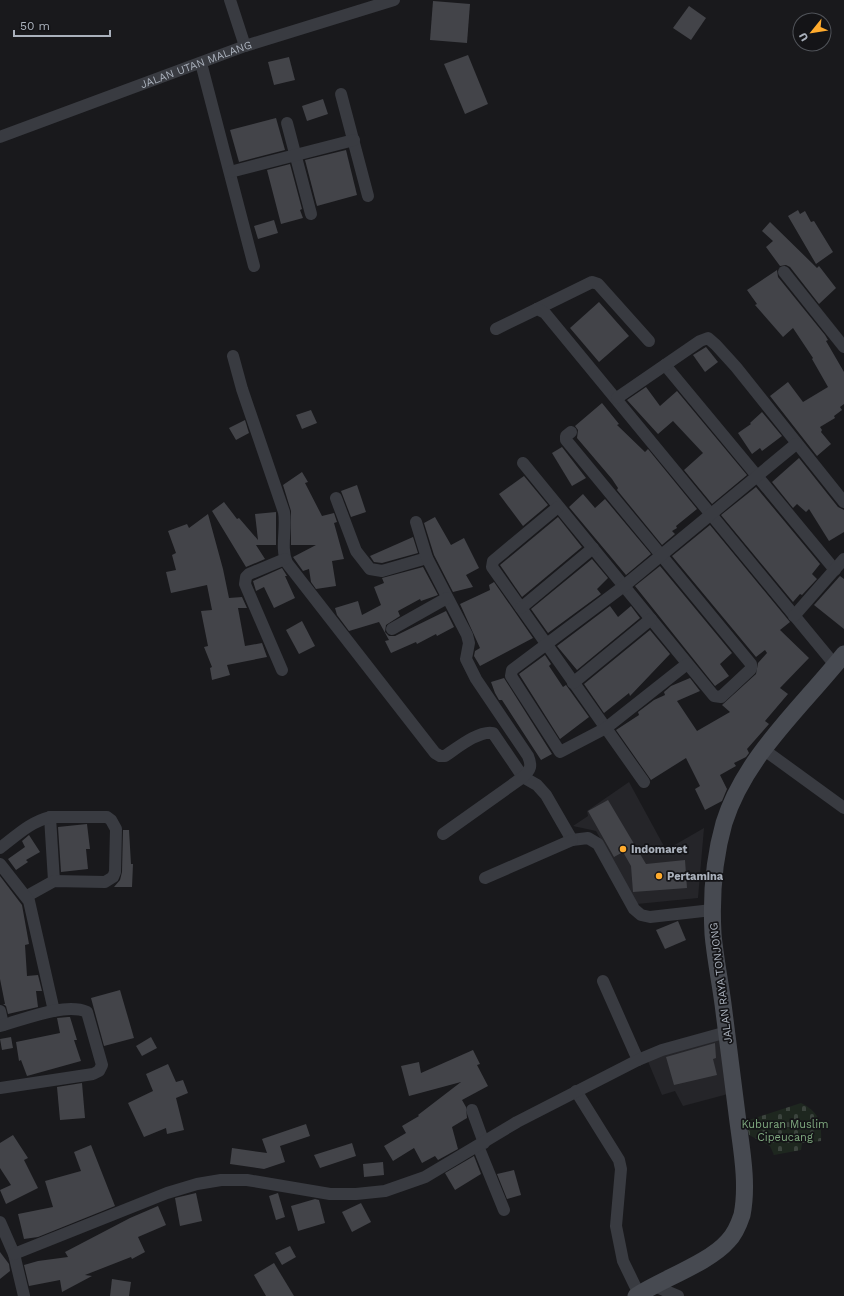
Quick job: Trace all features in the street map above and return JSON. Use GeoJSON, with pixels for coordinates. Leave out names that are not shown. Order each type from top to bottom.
{"type":"FeatureCollection","features":[{"type":"Feature","properties":{"kind":"main road","name":"JALAN RAYA TONJONG"},"geometry":{"type":"LineString","coordinates":[[642,1292],[720,1249],[729,1241],[737,1228],[742,1214],[744,1172],[727,1032],[713,936],[712,910],[717,856],[724,823],[742,783],[764,749],[839,660]]}},
{"type":"Feature","properties":{"kind":"street"},"geometry":{"type":"LineString","coordinates":[[230,0],[245,46]]}},
{"type":"Feature","properties":{"kind":"street","name":"JALAN UTAN MALANG"},"geometry":{"type":"LineString","coordinates":[[0,136],[245,46],[390,0]]}},
{"type":"Feature","properties":{"kind":"street"},"geometry":{"type":"LineString","coordinates":[[200,63],[254,266]]}},
{"type":"Feature","properties":{"kind":"street"},"geometry":{"type":"LineString","coordinates":[[341,94],[368,196]]}},
{"type":"Feature","properties":{"kind":"street"},"geometry":{"type":"LineString","coordinates":[[287,123],[297,155],[311,214]]}},
{"type":"Feature","properties":{"kind":"street"},"geometry":{"type":"LineString","coordinates":[[230,172],[354,140]]}},
{"type":"Feature","properties":{"kind":"street"},"geometry":{"type":"LineString","coordinates":[[784,272],[844,347]]}},
{"type":"Feature","properties":{"kind":"street"},"geometry":{"type":"LineString","coordinates":[[496,329],[592,282],[598,284],[649,341]]}},
{"type":"Feature","properties":{"kind":"street"},"geometry":{"type":"LineString","coordinates":[[537,309],[545,313],[617,398],[794,616],[839,660]]}},
{"type":"Feature","properties":{"kind":"street"},"geometry":{"type":"LineString","coordinates":[[617,398],[700,341],[708,338],[736,367],[796,444],[844,502]]}},
{"type":"Feature","properties":{"kind":"street"},"geometry":{"type":"LineString","coordinates":[[233,356],[242,389],[284,512],[285,559],[295,574],[436,753],[440,756],[445,756],[486,732],[492,733],[524,777],[537,785],[546,795],[572,840]]}},
{"type":"Feature","properties":{"kind":"street"},"geometry":{"type":"LineString","coordinates":[[666,365],[835,570]]}},
{"type":"Feature","properties":{"kind":"street"},"geometry":{"type":"LineString","coordinates":[[523,463],[714,696],[718,698],[721,697],[752,667],[566,440],[566,436],[571,432]]}},
{"type":"Feature","properties":{"kind":"street"},"geometry":{"type":"LineString","coordinates":[[687,664],[606,728],[564,751],[558,750],[510,673],[545,644],[624,586],[796,444]]}},
{"type":"Feature","properties":{"kind":"street"},"geometry":{"type":"LineString","coordinates":[[336,498],[356,550],[370,569],[382,571],[427,558]]}},
{"type":"Feature","properties":{"kind":"street"},"geometry":{"type":"LineString","coordinates":[[558,506],[491,564],[545,644],[644,782]]}},
{"type":"Feature","properties":{"kind":"street"},"geometry":{"type":"LineString","coordinates":[[416,522],[427,558],[467,635],[469,643],[466,659],[476,679],[528,756],[530,770],[524,777],[444,834]]}},
{"type":"Feature","properties":{"kind":"street"},"geometry":{"type":"LineString","coordinates":[[521,608],[593,548]]}},
{"type":"Feature","properties":{"kind":"street"},"geometry":{"type":"LineString","coordinates":[[282,670],[245,584],[246,577],[249,574],[285,559]]}},
{"type":"Feature","properties":{"kind":"street"},"geometry":{"type":"LineString","coordinates":[[794,616],[844,559]]}},
{"type":"Feature","properties":{"kind":"street"},"geometry":{"type":"LineString","coordinates":[[392,629],[447,598]]}},
{"type":"Feature","properties":{"kind":"street"},"geometry":{"type":"LineString","coordinates":[[573,683],[651,619]]}},
{"type":"Feature","properties":{"kind":"street"},"geometry":{"type":"LineString","coordinates":[[764,749],[844,808]]}},
{"type":"Feature","properties":{"kind":"street"},"geometry":{"type":"LineString","coordinates":[[0,848],[28,826],[41,819],[50,817],[107,817],[111,820],[116,829],[115,872],[110,880],[105,882],[54,882],[27,896]]}},
{"type":"Feature","properties":{"kind":"street"},"geometry":{"type":"LineString","coordinates":[[50,817],[54,882]]}},
{"type":"Feature","properties":{"kind":"street"},"geometry":{"type":"LineString","coordinates":[[485,878],[572,840],[588,838],[598,844],[634,909],[641,915],[650,917],[712,910]]}},
{"type":"Feature","properties":{"kind":"street"},"geometry":{"type":"LineString","coordinates":[[0,864],[27,896],[31,907],[54,1011]]}},
{"type":"Feature","properties":{"kind":"street"},"geometry":{"type":"LineString","coordinates":[[603,981],[638,1060]]}},
{"type":"Feature","properties":{"kind":"street"},"geometry":{"type":"LineString","coordinates":[[0,1011],[2,1025],[54,1011],[80,1009],[87,1012],[102,1065],[99,1071],[93,1074],[0,1088]]}},
{"type":"Feature","properties":{"kind":"street"},"geometry":{"type":"LineString","coordinates":[[14,1254],[167,1193],[197,1184],[221,1180],[247,1180],[330,1194],[356,1194],[384,1191],[425,1177],[518,1122],[638,1060],[662,1050],[727,1032]]}},
{"type":"Feature","properties":{"kind":"street"},"geometry":{"type":"LineString","coordinates":[[576,1091],[619,1160],[620,1169],[616,1226],[623,1261],[642,1292],[678,1296]]}},
{"type":"Feature","properties":{"kind":"street"},"geometry":{"type":"LineString","coordinates":[[472,1110],[481,1145],[504,1210]]}},
{"type":"Feature","properties":{"kind":"street"},"geometry":{"type":"LineString","coordinates":[[0,1224],[14,1254],[24,1296]]}},
{"type":"Feature","properties":{"kind":"shaded area"},"geometry":{"type":"Polygon","coordinates":[[[629,782],[666,850],[704,828],[698,898],[637,904],[596,831],[573,826],[588,816],[587,811],[629,782]]]}},
{"type":"Feature","properties":{"kind":"shaded area"},"geometry":{"type":"Polygon","coordinates":[[[721,1037],[728,1094],[683,1106],[675,1091],[662,1095],[647,1059],[721,1037]]]}},
{"type":"Feature","properties":{"kind":"green space","name":"Kuburan Muslim Cipeucang"},"geometry":{"type":"Polygon","coordinates":[[[801,1103],[816,1114],[821,1128],[821,1141],[802,1143],[801,1150],[774,1155],[770,1146],[749,1135],[746,1121],[801,1103]]]}},
{"type":"Feature","properties":{"kind":"building"},"geometry":{"type":"Polygon","coordinates":[[[433,1],[470,4],[467,43],[430,40],[433,1]]]}},
{"type":"Feature","properties":{"kind":"building"},"geometry":{"type":"Polygon","coordinates":[[[689,6],[706,18],[691,40],[673,28],[689,6]]]}},
{"type":"Feature","properties":{"kind":"building"},"geometry":{"type":"Polygon","coordinates":[[[468,55],[488,104],[465,114],[444,64],[468,55]]]}},
{"type":"Feature","properties":{"kind":"building"},"geometry":{"type":"Polygon","coordinates":[[[289,57],[295,80],[274,85],[268,62],[289,57]]]}},
{"type":"Feature","properties":{"kind":"building"},"geometry":{"type":"Polygon","coordinates":[[[323,99],[328,114],[307,121],[302,106],[323,99]]]}},
{"type":"Feature","properties":{"kind":"building"},"geometry":{"type":"Polygon","coordinates":[[[276,118],[285,150],[239,162],[230,130],[276,118]]]}},
{"type":"Feature","properties":{"kind":"building"},"geometry":{"type":"Polygon","coordinates":[[[346,150],[357,195],[317,206],[305,160],[346,150]]]}},
{"type":"Feature","properties":{"kind":"building"},"geometry":{"type":"Polygon","coordinates":[[[290,164],[303,218],[281,224],[267,170],[290,164]]]}},
{"type":"Feature","properties":{"kind":"building"},"geometry":{"type":"Polygon","coordinates":[[[798,210],[800,214],[805,211],[811,222],[814,221],[833,252],[816,264],[788,216],[798,210]]]}},
{"type":"Feature","properties":{"kind":"building"},"geometry":{"type":"Polygon","coordinates":[[[274,220],[278,233],[258,239],[254,226],[274,220]]]}},
{"type":"Feature","properties":{"kind":"building"},"geometry":{"type":"Polygon","coordinates":[[[770,222],[817,268],[819,266],[836,288],[819,304],[790,267],[786,265],[780,266],[766,247],[773,241],[762,231],[770,222]]]}},
{"type":"Feature","properties":{"kind":"building"},"geometry":{"type":"Polygon","coordinates":[[[777,270],[778,277],[825,335],[828,340],[826,341],[844,372],[844,404],[840,407],[842,410],[834,416],[835,418],[820,427],[822,430],[821,432],[831,444],[817,456],[770,396],[788,382],[803,402],[828,387],[812,359],[813,358],[793,328],[783,337],[755,305],[757,304],[747,290],[777,270]]]}},
{"type":"Feature","properties":{"kind":"building"},"geometry":{"type":"Polygon","coordinates":[[[599,302],[629,336],[599,362],[570,328],[599,302]]]}},
{"type":"Feature","properties":{"kind":"building"},"geometry":{"type":"Polygon","coordinates":[[[706,347],[718,362],[705,372],[693,355],[706,347]]]}},
{"type":"Feature","properties":{"kind":"building"},"geometry":{"type":"Polygon","coordinates":[[[646,387],[660,406],[677,391],[747,475],[712,504],[684,470],[703,453],[673,421],[658,434],[627,400],[646,387]]]}},
{"type":"Feature","properties":{"kind":"building"},"geometry":{"type":"Polygon","coordinates":[[[602,403],[619,424],[617,425],[645,452],[648,449],[697,509],[676,526],[677,528],[672,531],[675,534],[662,545],[617,490],[618,488],[612,479],[577,438],[578,430],[575,426],[602,403]]]}},
{"type":"Feature","properties":{"kind":"building"},"geometry":{"type":"Polygon","coordinates":[[[311,410],[317,423],[302,429],[296,415],[311,410]]]}},
{"type":"Feature","properties":{"kind":"building"},"geometry":{"type":"Polygon","coordinates":[[[762,412],[782,436],[762,451],[760,448],[752,454],[738,433],[751,424],[750,423],[762,412]]]}},
{"type":"Feature","properties":{"kind":"building"},"geometry":{"type":"Polygon","coordinates":[[[245,420],[249,433],[236,440],[229,428],[245,420]]]}},
{"type":"Feature","properties":{"kind":"building"},"geometry":{"type":"Polygon","coordinates":[[[562,447],[586,478],[572,486],[552,453],[562,447]]]}},
{"type":"Feature","properties":{"kind":"building"},"geometry":{"type":"Polygon","coordinates":[[[799,458],[838,507],[844,510],[844,532],[829,541],[809,509],[806,512],[797,504],[793,508],[772,482],[799,458]]]}},
{"type":"Feature","properties":{"kind":"building"},"geometry":{"type":"Polygon","coordinates":[[[302,472],[308,482],[305,483],[322,516],[334,513],[337,522],[334,523],[344,559],[332,561],[336,586],[316,589],[311,582],[309,569],[303,571],[293,557],[316,545],[291,545],[291,511],[283,485],[302,472]]]}},
{"type":"Feature","properties":{"kind":"building"},"geometry":{"type":"Polygon","coordinates":[[[524,476],[548,505],[523,526],[499,494],[524,476]]]}},
{"type":"Feature","properties":{"kind":"building"},"geometry":{"type":"Polygon","coordinates":[[[357,485],[366,512],[351,517],[341,491],[357,485]]]}},
{"type":"Feature","properties":{"kind":"building"},"geometry":{"type":"Polygon","coordinates":[[[756,487],[820,564],[812,574],[817,579],[793,602],[721,515],[756,487]]]}},
{"type":"Feature","properties":{"kind":"building"},"geometry":{"type":"Polygon","coordinates":[[[583,494],[595,508],[605,499],[651,554],[626,575],[569,507],[583,494]]]}},
{"type":"Feature","properties":{"kind":"building"},"geometry":{"type":"Polygon","coordinates":[[[224,502],[237,519],[239,518],[258,540],[255,514],[276,512],[276,545],[256,545],[265,559],[246,567],[212,511],[224,502]]]}},
{"type":"Feature","properties":{"kind":"building"},"geometry":{"type":"Polygon","coordinates":[[[208,514],[223,569],[229,598],[242,597],[247,608],[238,608],[245,646],[262,643],[267,657],[227,665],[230,675],[212,680],[210,668],[212,667],[204,647],[208,646],[201,611],[212,610],[207,585],[171,593],[166,572],[176,570],[172,555],[176,553],[168,531],[187,524],[189,528],[208,514]]]}},
{"type":"Feature","properties":{"kind":"building"},"geometry":{"type":"Polygon","coordinates":[[[435,517],[451,545],[464,538],[479,568],[466,575],[473,587],[453,592],[434,555],[424,523],[435,517]]]}},
{"type":"Feature","properties":{"kind":"building"},"geometry":{"type":"Polygon","coordinates":[[[558,517],[582,547],[522,597],[500,565],[558,517]]]}},
{"type":"Feature","properties":{"kind":"building"},"geometry":{"type":"Polygon","coordinates":[[[710,525],[790,622],[780,630],[809,658],[780,688],[788,694],[765,721],[769,724],[747,749],[749,753],[746,757],[734,763],[736,766],[720,775],[727,789],[722,801],[705,810],[695,789],[700,786],[686,758],[651,780],[616,730],[639,715],[638,712],[654,700],[665,695],[664,692],[671,686],[690,678],[700,691],[677,701],[697,731],[730,712],[722,705],[756,674],[758,663],[767,653],[765,650],[756,657],[672,556],[710,525]]]}},
{"type":"Feature","properties":{"kind":"building"},"geometry":{"type":"Polygon","coordinates":[[[413,537],[418,553],[382,563],[374,562],[370,556],[413,537]]]}},
{"type":"Feature","properties":{"kind":"building"},"geometry":{"type":"Polygon","coordinates":[[[592,559],[608,578],[597,589],[601,594],[548,633],[531,609],[592,559]]]}},
{"type":"Feature","properties":{"kind":"building"},"geometry":{"type":"Polygon","coordinates":[[[660,566],[732,653],[720,664],[729,676],[715,686],[635,586],[660,566]]]}},
{"type":"Feature","properties":{"kind":"building"},"geometry":{"type":"Polygon","coordinates":[[[423,567],[438,595],[421,601],[420,599],[398,611],[400,616],[386,625],[385,632],[389,636],[395,636],[446,611],[454,627],[437,636],[436,634],[417,644],[416,642],[391,653],[385,641],[389,640],[379,622],[349,631],[337,615],[335,608],[358,601],[362,615],[381,605],[374,587],[384,583],[382,578],[423,567]]]}},
{"type":"Feature","properties":{"kind":"building"},"geometry":{"type":"Polygon","coordinates":[[[282,568],[287,576],[285,576],[295,598],[274,608],[264,587],[256,591],[253,581],[282,568]]]}},
{"type":"Feature","properties":{"kind":"building"},"geometry":{"type":"Polygon","coordinates":[[[840,576],[844,579],[844,629],[814,605],[840,576]]]}},
{"type":"Feature","properties":{"kind":"building"},"geometry":{"type":"Polygon","coordinates":[[[494,582],[533,638],[480,666],[474,656],[475,651],[480,648],[460,604],[490,590],[489,585],[494,582]]]}},
{"type":"Feature","properties":{"kind":"building"},"geometry":{"type":"Polygon","coordinates":[[[610,606],[618,617],[631,606],[640,618],[577,670],[557,646],[610,606]]]}},
{"type":"Feature","properties":{"kind":"building"},"geometry":{"type":"Polygon","coordinates":[[[302,621],[315,646],[299,654],[286,630],[302,621]]]}},
{"type":"Feature","properties":{"kind":"building"},"geometry":{"type":"Polygon","coordinates":[[[650,630],[670,654],[630,696],[629,693],[604,713],[584,684],[650,630]]]}},
{"type":"Feature","properties":{"kind":"building"},"geometry":{"type":"Polygon","coordinates":[[[545,655],[551,664],[549,666],[563,687],[566,685],[589,717],[560,739],[519,674],[545,655]]]}},
{"type":"Feature","properties":{"kind":"building"},"geometry":{"type":"Polygon","coordinates":[[[504,678],[552,754],[541,760],[502,700],[499,700],[495,693],[491,682],[504,678]]]}},
{"type":"Feature","properties":{"kind":"building"},"geometry":{"type":"Polygon","coordinates":[[[608,800],[646,864],[685,860],[687,888],[633,892],[631,866],[623,852],[614,857],[588,811],[608,800]]]}},
{"type":"Feature","properties":{"kind":"building"},"geometry":{"type":"Polygon","coordinates":[[[87,824],[90,849],[86,849],[88,869],[61,872],[58,827],[87,824]]]}},
{"type":"Feature","properties":{"kind":"building"},"geometry":{"type":"Polygon","coordinates":[[[123,830],[129,830],[131,864],[133,864],[132,887],[114,887],[120,880],[122,872],[123,830]]]}},
{"type":"Feature","properties":{"kind":"building"},"geometry":{"type":"Polygon","coordinates":[[[29,835],[40,852],[26,860],[28,862],[16,870],[8,859],[25,847],[22,841],[29,835]]]}},
{"type":"Feature","properties":{"kind":"building"},"geometry":{"type":"Polygon","coordinates":[[[0,876],[22,905],[29,944],[25,945],[27,976],[38,975],[42,991],[36,991],[38,1007],[8,1014],[6,1006],[3,1004],[5,1004],[0,979],[0,876]]]}},
{"type":"Feature","properties":{"kind":"building"},"geometry":{"type":"Polygon","coordinates":[[[678,921],[686,940],[665,949],[656,930],[678,921]]]}},
{"type":"Feature","properties":{"kind":"building"},"geometry":{"type":"Polygon","coordinates":[[[120,990],[134,1038],[104,1046],[91,998],[120,990]]]}},
{"type":"Feature","properties":{"kind":"building"},"geometry":{"type":"Polygon","coordinates":[[[70,1017],[77,1040],[74,1040],[81,1061],[27,1076],[21,1060],[19,1061],[16,1042],[60,1033],[57,1018],[70,1017]]]}},
{"type":"Feature","properties":{"kind":"building"},"geometry":{"type":"Polygon","coordinates":[[[11,1037],[13,1048],[2,1050],[0,1039],[11,1037]]]}},
{"type":"Feature","properties":{"kind":"building"},"geometry":{"type":"Polygon","coordinates":[[[151,1037],[157,1048],[142,1056],[136,1046],[151,1037]]]}},
{"type":"Feature","properties":{"kind":"building"},"geometry":{"type":"Polygon","coordinates":[[[715,1043],[716,1058],[713,1059],[717,1075],[674,1085],[666,1057],[715,1043]]]}},
{"type":"Feature","properties":{"kind":"building"},"geometry":{"type":"Polygon","coordinates":[[[473,1050],[480,1064],[477,1065],[488,1086],[462,1100],[466,1107],[467,1118],[452,1127],[458,1149],[438,1160],[435,1156],[422,1163],[414,1148],[393,1161],[384,1146],[406,1133],[402,1126],[419,1116],[418,1115],[461,1082],[409,1096],[401,1066],[419,1062],[421,1073],[473,1050]]]}},
{"type":"Feature","properties":{"kind":"building"},"geometry":{"type":"Polygon","coordinates":[[[168,1064],[176,1082],[183,1080],[188,1093],[176,1098],[184,1130],[167,1134],[166,1128],[144,1137],[128,1103],[153,1091],[146,1074],[168,1064]]]}},
{"type":"Feature","properties":{"kind":"building"},"geometry":{"type":"Polygon","coordinates":[[[82,1083],[85,1118],[60,1120],[57,1087],[82,1083]]]}},
{"type":"Feature","properties":{"kind":"building"},"geometry":{"type":"Polygon","coordinates":[[[306,1124],[310,1136],[280,1146],[285,1162],[264,1169],[230,1164],[232,1148],[267,1153],[262,1139],[306,1124]]]}},
{"type":"Feature","properties":{"kind":"building"},"geometry":{"type":"Polygon","coordinates":[[[13,1135],[28,1158],[24,1160],[38,1188],[6,1204],[0,1190],[11,1185],[0,1168],[0,1143],[13,1135]]]}},
{"type":"Feature","properties":{"kind":"building"},"geometry":{"type":"Polygon","coordinates":[[[352,1143],[356,1156],[320,1168],[314,1155],[352,1143]]]}},
{"type":"Feature","properties":{"kind":"building"},"geometry":{"type":"Polygon","coordinates":[[[91,1145],[115,1206],[38,1237],[24,1239],[18,1214],[53,1207],[45,1181],[81,1171],[74,1152],[91,1145]]]}},
{"type":"Feature","properties":{"kind":"building"},"geometry":{"type":"Polygon","coordinates":[[[474,1156],[481,1174],[455,1190],[445,1173],[474,1156]]]}},
{"type":"Feature","properties":{"kind":"building"},"geometry":{"type":"Polygon","coordinates":[[[383,1162],[384,1175],[364,1177],[363,1164],[383,1162]]]}},
{"type":"Feature","properties":{"kind":"building"},"geometry":{"type":"Polygon","coordinates":[[[514,1170],[521,1195],[507,1199],[497,1174],[514,1170]]]}},
{"type":"Feature","properties":{"kind":"building"},"geometry":{"type":"Polygon","coordinates":[[[196,1193],[202,1221],[180,1226],[175,1198],[196,1193]]]}},
{"type":"Feature","properties":{"kind":"building"},"geometry":{"type":"Polygon","coordinates":[[[278,1193],[285,1217],[276,1220],[269,1196],[278,1193]]]}},
{"type":"Feature","properties":{"kind":"building"},"geometry":{"type":"Polygon","coordinates":[[[315,1199],[319,1200],[325,1223],[298,1231],[291,1206],[315,1199]]]}},
{"type":"Feature","properties":{"kind":"building"},"geometry":{"type":"Polygon","coordinates":[[[361,1203],[371,1222],[352,1232],[342,1212],[361,1203]]]}},
{"type":"Feature","properties":{"kind":"building"},"geometry":{"type":"Polygon","coordinates":[[[158,1206],[166,1225],[138,1237],[145,1252],[132,1259],[131,1257],[85,1275],[92,1276],[62,1292],[60,1280],[29,1286],[24,1265],[38,1261],[68,1257],[65,1252],[130,1218],[158,1206]]]}},
{"type":"Feature","properties":{"kind":"building"},"geometry":{"type":"Polygon","coordinates":[[[290,1246],[296,1257],[282,1265],[275,1253],[290,1246]]]}},
{"type":"Feature","properties":{"kind":"building"},"geometry":{"type":"Polygon","coordinates":[[[0,1252],[9,1264],[10,1271],[0,1279],[0,1252]]]}},
{"type":"Feature","properties":{"kind":"building"},"geometry":{"type":"Polygon","coordinates":[[[274,1263],[294,1296],[266,1296],[254,1275],[274,1263]]]}},
{"type":"Feature","properties":{"kind":"building"},"geometry":{"type":"Polygon","coordinates":[[[112,1279],[131,1282],[129,1296],[110,1296],[112,1279]]]}},
{"type":"Feature","properties":{"kind":"place","name":"Indomaret"},"geometry":{"type":"Point","coordinates":[623,849]}},
{"type":"Feature","properties":{"kind":"place","name":"Pertamina"},"geometry":{"type":"Point","coordinates":[659,876]}}]}
